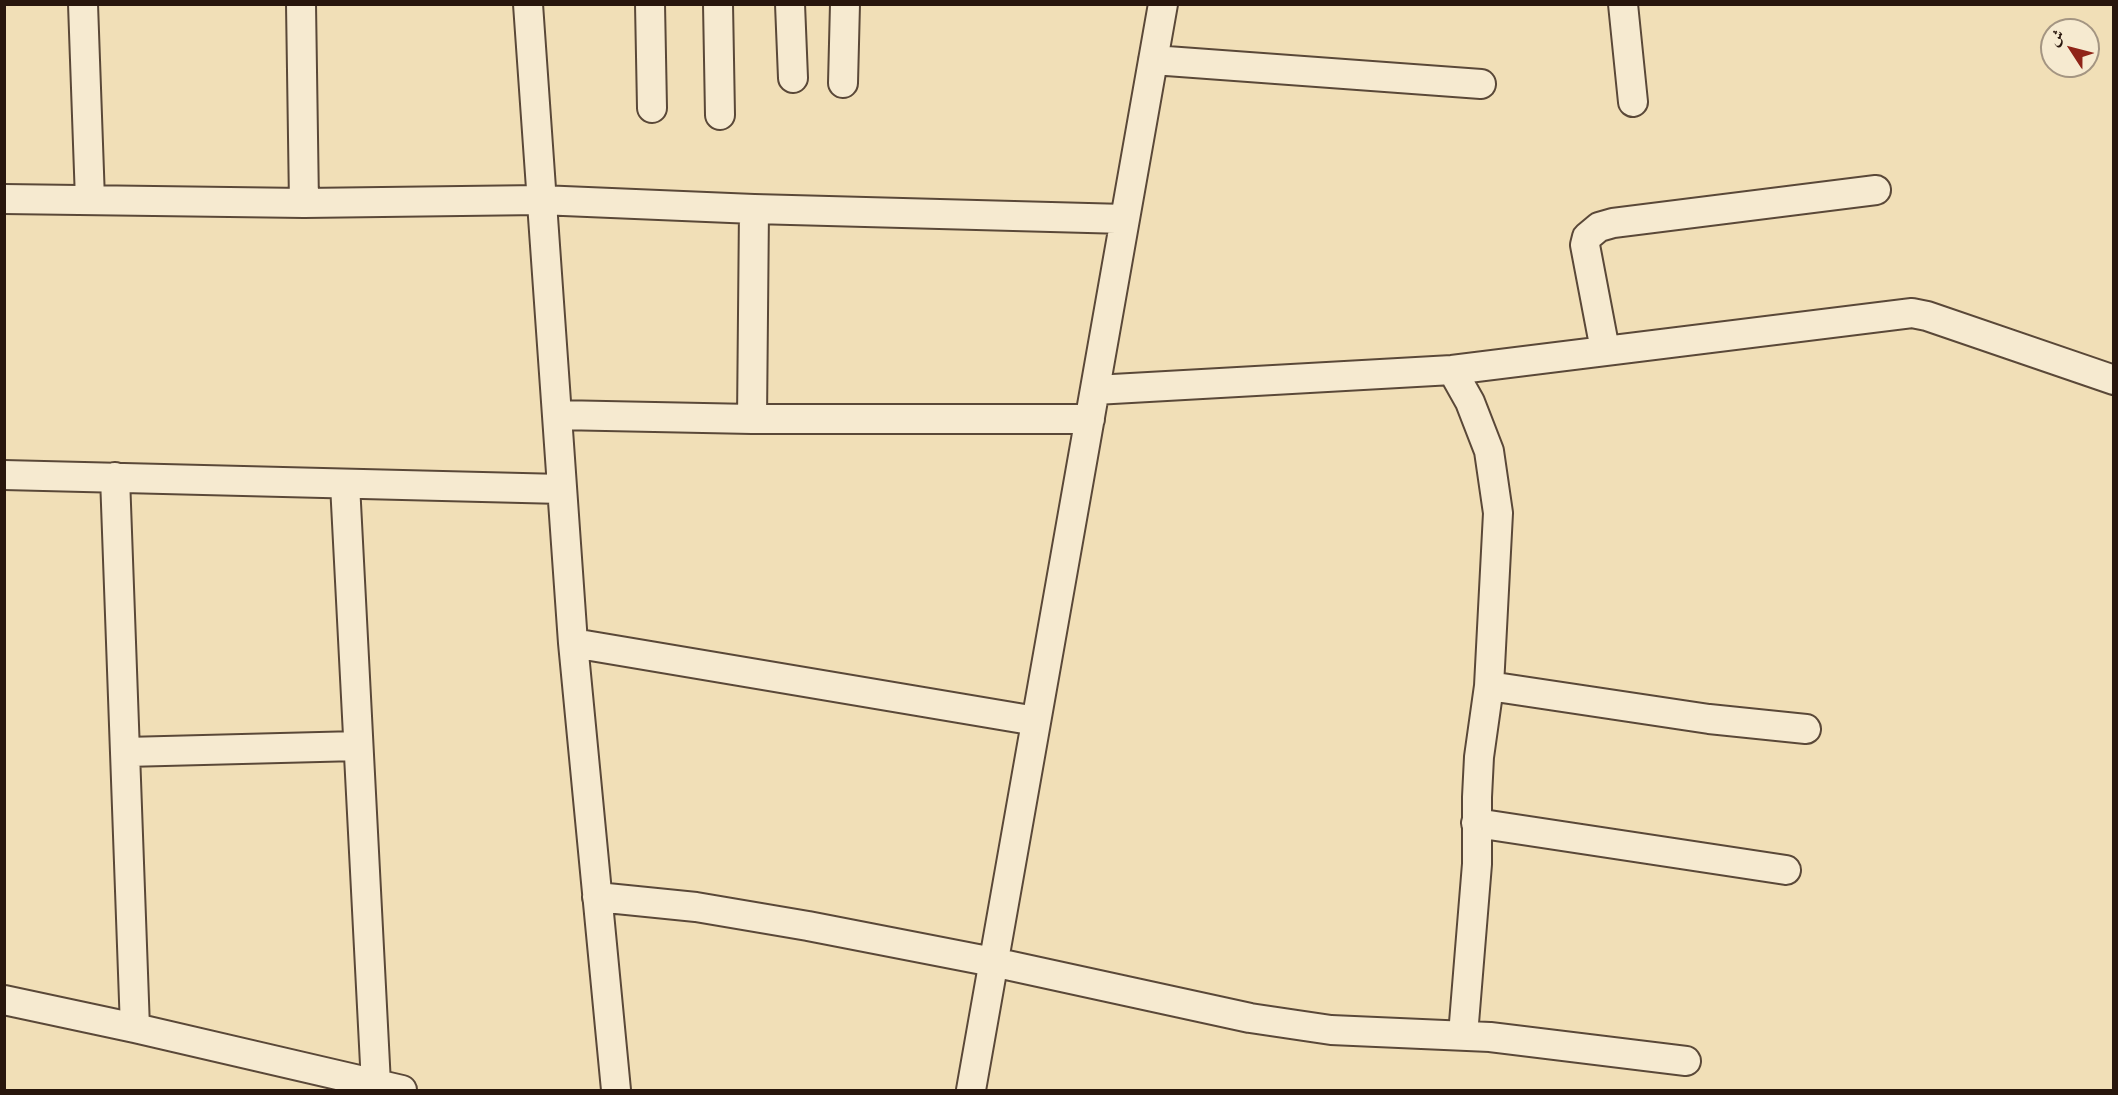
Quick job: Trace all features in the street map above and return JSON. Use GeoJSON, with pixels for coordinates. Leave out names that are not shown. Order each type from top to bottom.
{"type":"FeatureCollection","features":[{"type":"Feature","properties":{"kind":"street"},"geometry":{"type":"LineString","coordinates":[[83,4],[90,200]]}},
{"type":"Feature","properties":{"kind":"street"},"geometry":{"type":"LineString","coordinates":[[301,4],[304,203]]}},
{"type":"Feature","properties":{"kind":"street"},"geometry":{"type":"LineString","coordinates":[[528,4],[573,643],[616,1090]]}},
{"type":"Feature","properties":{"kind":"street"},"geometry":{"type":"LineString","coordinates":[[650,4],[652,108]]}},
{"type":"Feature","properties":{"kind":"street"},"geometry":{"type":"LineString","coordinates":[[718,4],[720,115]]}},
{"type":"Feature","properties":{"kind":"street"},"geometry":{"type":"LineString","coordinates":[[790,4],[793,78]]}},
{"type":"Feature","properties":{"kind":"street"},"geometry":{"type":"LineString","coordinates":[[843,83],[845,4]]}},
{"type":"Feature","properties":{"kind":"street"},"geometry":{"type":"LineString","coordinates":[[971,1090],[1163,4]]}},
{"type":"Feature","properties":{"kind":"street"},"geometry":{"type":"LineString","coordinates":[[1623,4],[1633,102]]}},
{"type":"Feature","properties":{"kind":"street"},"geometry":{"type":"LineString","coordinates":[[1153,60],[1481,84]]}},
{"type":"Feature","properties":{"kind":"street"},"geometry":{"type":"LineString","coordinates":[[1605,350],[1586,245],[1587,237],[1599,226],[1875,190]]}},
{"type":"Feature","properties":{"kind":"street"},"geometry":{"type":"LineString","coordinates":[[4,199],[304,203],[540,200],[754,209],[1125,219]]}},
{"type":"Feature","properties":{"kind":"street"},"geometry":{"type":"LineString","coordinates":[[752,419],[754,209]]}},
{"type":"Feature","properties":{"kind":"street"},"geometry":{"type":"LineString","coordinates":[[1095,390],[1452,370],[1912,313],[1927,316],[2114,380]]}},
{"type":"Feature","properties":{"kind":"street"},"geometry":{"type":"LineString","coordinates":[[1452,370],[1490,451],[1498,513],[1489,686],[1479,757],[1477,864],[1463,1035]]}},
{"type":"Feature","properties":{"kind":"street"},"geometry":{"type":"LineString","coordinates":[[556,415],[752,419],[1090,419]]}},
{"type":"Feature","properties":{"kind":"street"},"geometry":{"type":"LineString","coordinates":[[4,475],[562,489]]}},
{"type":"Feature","properties":{"kind":"street"},"geometry":{"type":"LineString","coordinates":[[115,477],[135,1028]]}},
{"type":"Feature","properties":{"kind":"street"},"geometry":{"type":"LineString","coordinates":[[4,1000],[389,1087],[358,746],[345,484]]}},
{"type":"Feature","properties":{"kind":"street"},"geometry":{"type":"LineString","coordinates":[[573,643],[1036,722]]}},
{"type":"Feature","properties":{"kind":"street"},"geometry":{"type":"LineString","coordinates":[[1489,686],[1709,719],[1806,729]]}},
{"type":"Feature","properties":{"kind":"street"},"geometry":{"type":"LineString","coordinates":[[126,752],[358,746]]}},
{"type":"Feature","properties":{"kind":"street"},"geometry":{"type":"LineString","coordinates":[[1476,823],[1786,870]]}},
{"type":"Feature","properties":{"kind":"street"},"geometry":{"type":"LineString","coordinates":[[597,897],[696,907],[775,920],[993,962],[1250,1018],[1331,1030],[1463,1035],[1686,1061]]}}]}
